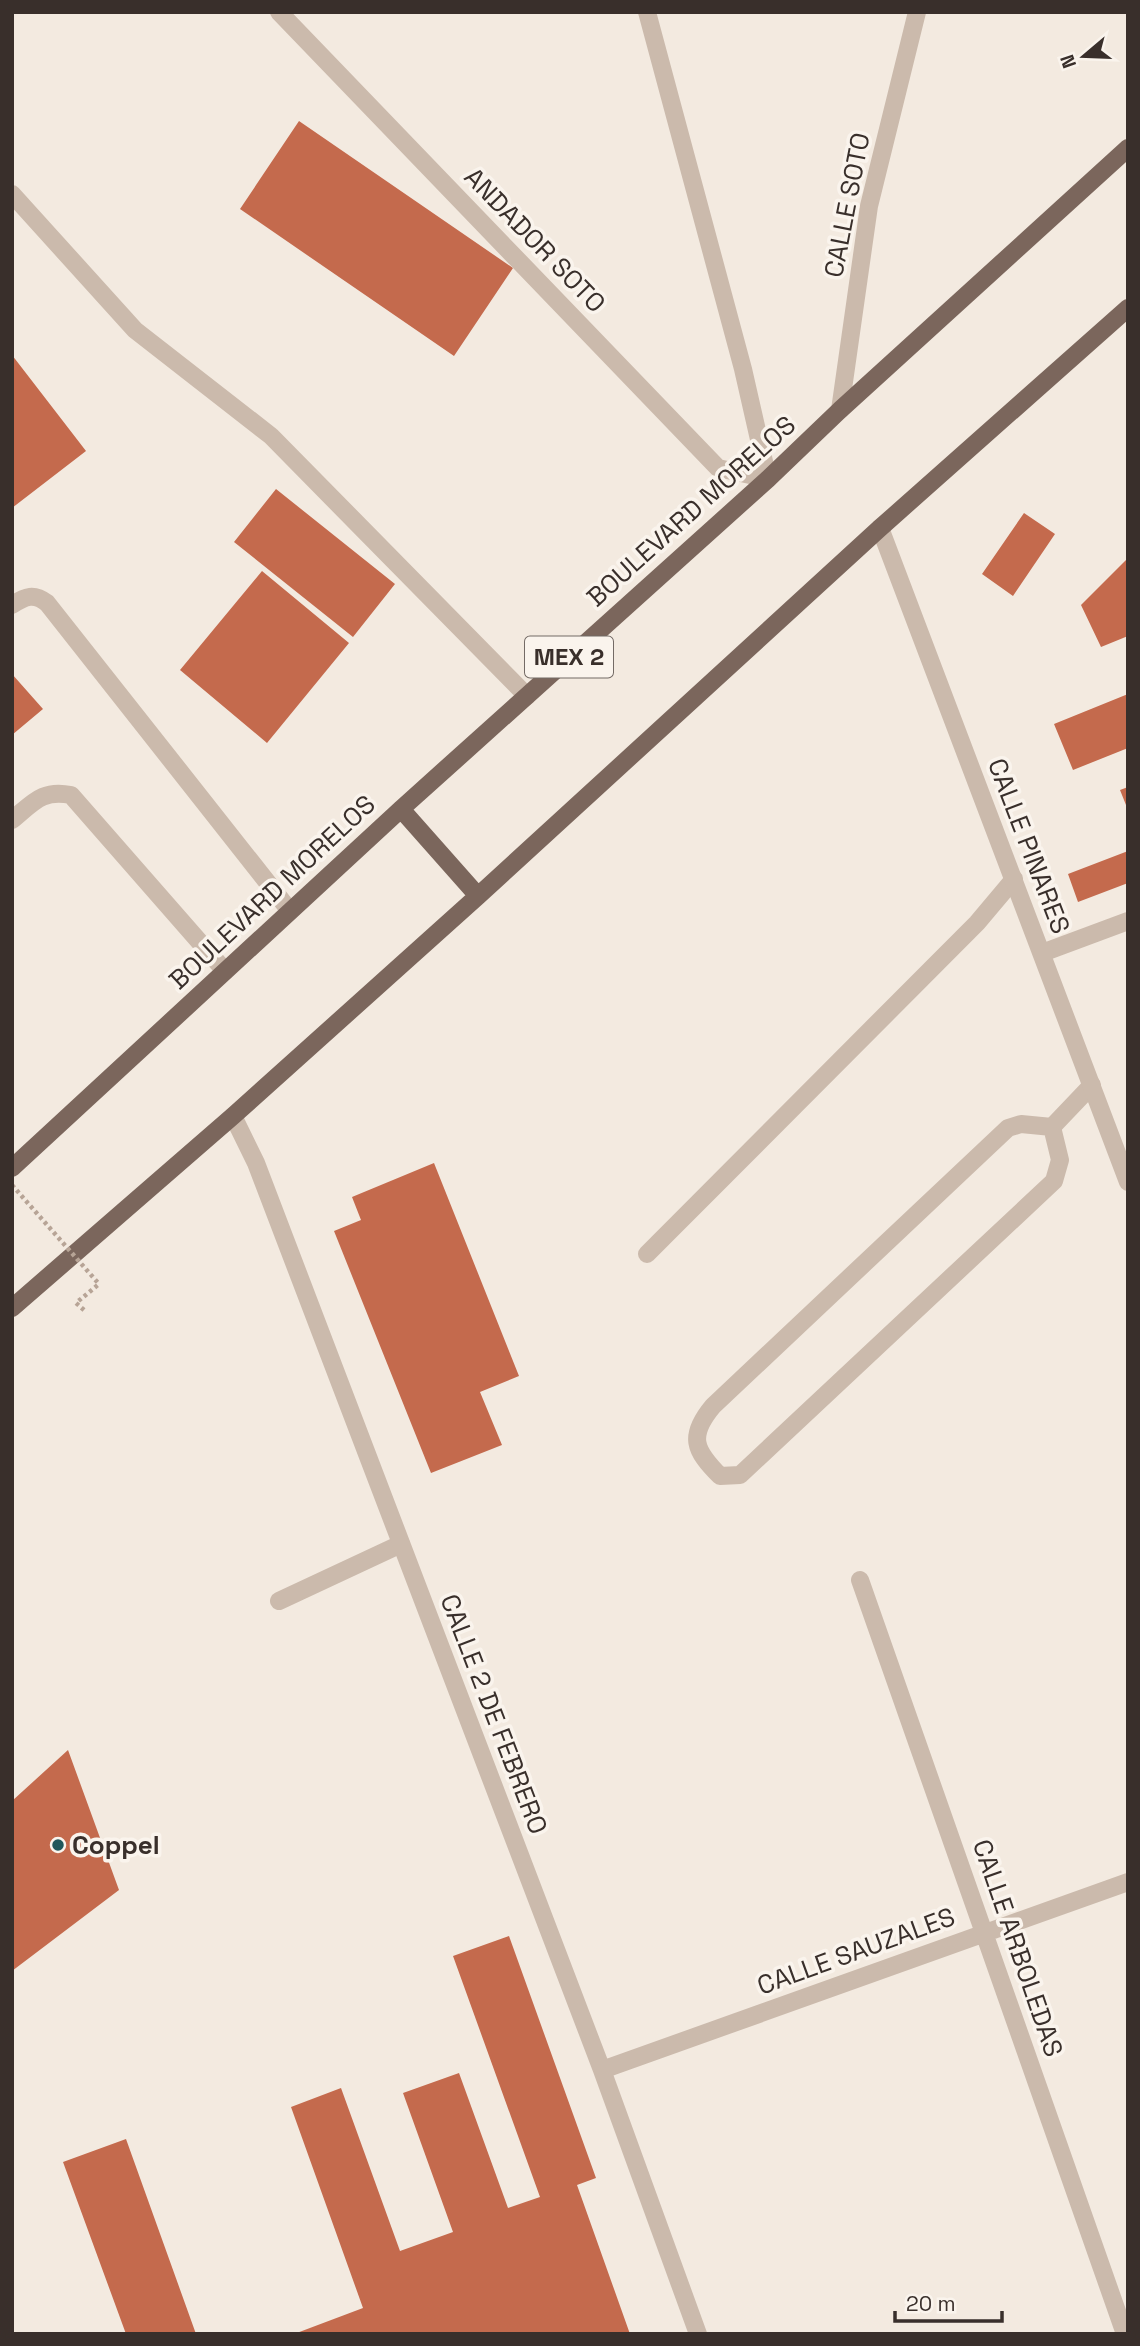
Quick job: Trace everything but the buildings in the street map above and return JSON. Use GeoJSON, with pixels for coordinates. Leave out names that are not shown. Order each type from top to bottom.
{"type":"FeatureCollection","features":[{"type":"Feature","properties":{"kind":"main road","name":"BOULEVARD MORELOS"},"geometry":{"type":"LineString","coordinates":[[12,1168],[401,808],[768,479],[1128,148]]}},
{"type":"Feature","properties":{"kind":"main road"},"geometry":{"type":"LineString","coordinates":[[12,1308],[233,1116],[880,528],[1128,308]]}},
{"type":"Feature","properties":{"kind":"main road"},"geometry":{"type":"LineString","coordinates":[[401,808],[478,896]]}},
{"type":"Feature","properties":{"kind":"street","name":"ANDADOR SOTO"},"geometry":{"type":"LineString","coordinates":[[279,12],[718,468],[768,479]]}},
{"type":"Feature","properties":{"kind":"street"},"geometry":{"type":"LineString","coordinates":[[647,12],[743,369],[768,479]]}},
{"type":"Feature","properties":{"kind":"street","name":"CALLE SOTO"},"geometry":{"type":"LineString","coordinates":[[840,410],[869,206],[917,12]]}},
{"type":"Feature","properties":{"kind":"street"},"geometry":{"type":"LineString","coordinates":[[12,194],[135,330],[271,436],[527,696]]}},
{"type":"Feature","properties":{"kind":"street","name":"CALLE PINARES"},"geometry":{"type":"LineString","coordinates":[[880,528],[1127,1177]]}},
{"type":"Feature","properties":{"kind":"street"},"geometry":{"type":"LineString","coordinates":[[12,605],[26,596],[39,597],[47,603],[290,911]]}},
{"type":"Feature","properties":{"kind":"street"},"geometry":{"type":"LineString","coordinates":[[12,820],[43,795],[57,792],[71,795],[225,971]]}},
{"type":"Feature","properties":{"kind":"street"},"geometry":{"type":"LineString","coordinates":[[647,1254],[976,923],[1014,879]]}},
{"type":"Feature","properties":{"kind":"street"},"geometry":{"type":"LineString","coordinates":[[1042,953],[1128,921]]}},
{"type":"Feature","properties":{"kind":"street"},"geometry":{"type":"LineString","coordinates":[[1052,1127],[1092,1085]]}},
{"type":"Feature","properties":{"kind":"street","name":"CALLE 2 DE FEBRERO"},"geometry":{"type":"LineString","coordinates":[[233,1116],[256,1163],[602,2070],[698,2334]]}},
{"type":"Feature","properties":{"kind":"street"},"geometry":{"type":"LineString","coordinates":[[1021,1124],[1052,1127],[1060,1160],[1054,1181],[740,1475],[720,1476],[705,1461],[697,1442],[699,1423],[713,1406],[1008,1128],[1021,1124]]}},
{"type":"Feature","properties":{"kind":"street"},"geometry":{"type":"LineString","coordinates":[[279,1601],[401,1544]]}},
{"type":"Feature","properties":{"kind":"street","name":"CALLE ARBOLEDAS"},"geometry":{"type":"LineString","coordinates":[[860,1580],[1125,2334]]}},
{"type":"Feature","properties":{"kind":"street","name":"CALLE SAUZALES"},"geometry":{"type":"LineString","coordinates":[[602,2070],[1128,1882]]}},
{"type":"Feature","properties":{"kind":"path"},"geometry":{"type":"LineString","coordinates":[[12,1185],[99,1284],[76,1303],[84,1310]]}},
{"type":"Feature","properties":{"kind":"place","name":"Coppel"},"geometry":{"type":"Point","coordinates":[58,1845]}}]}
